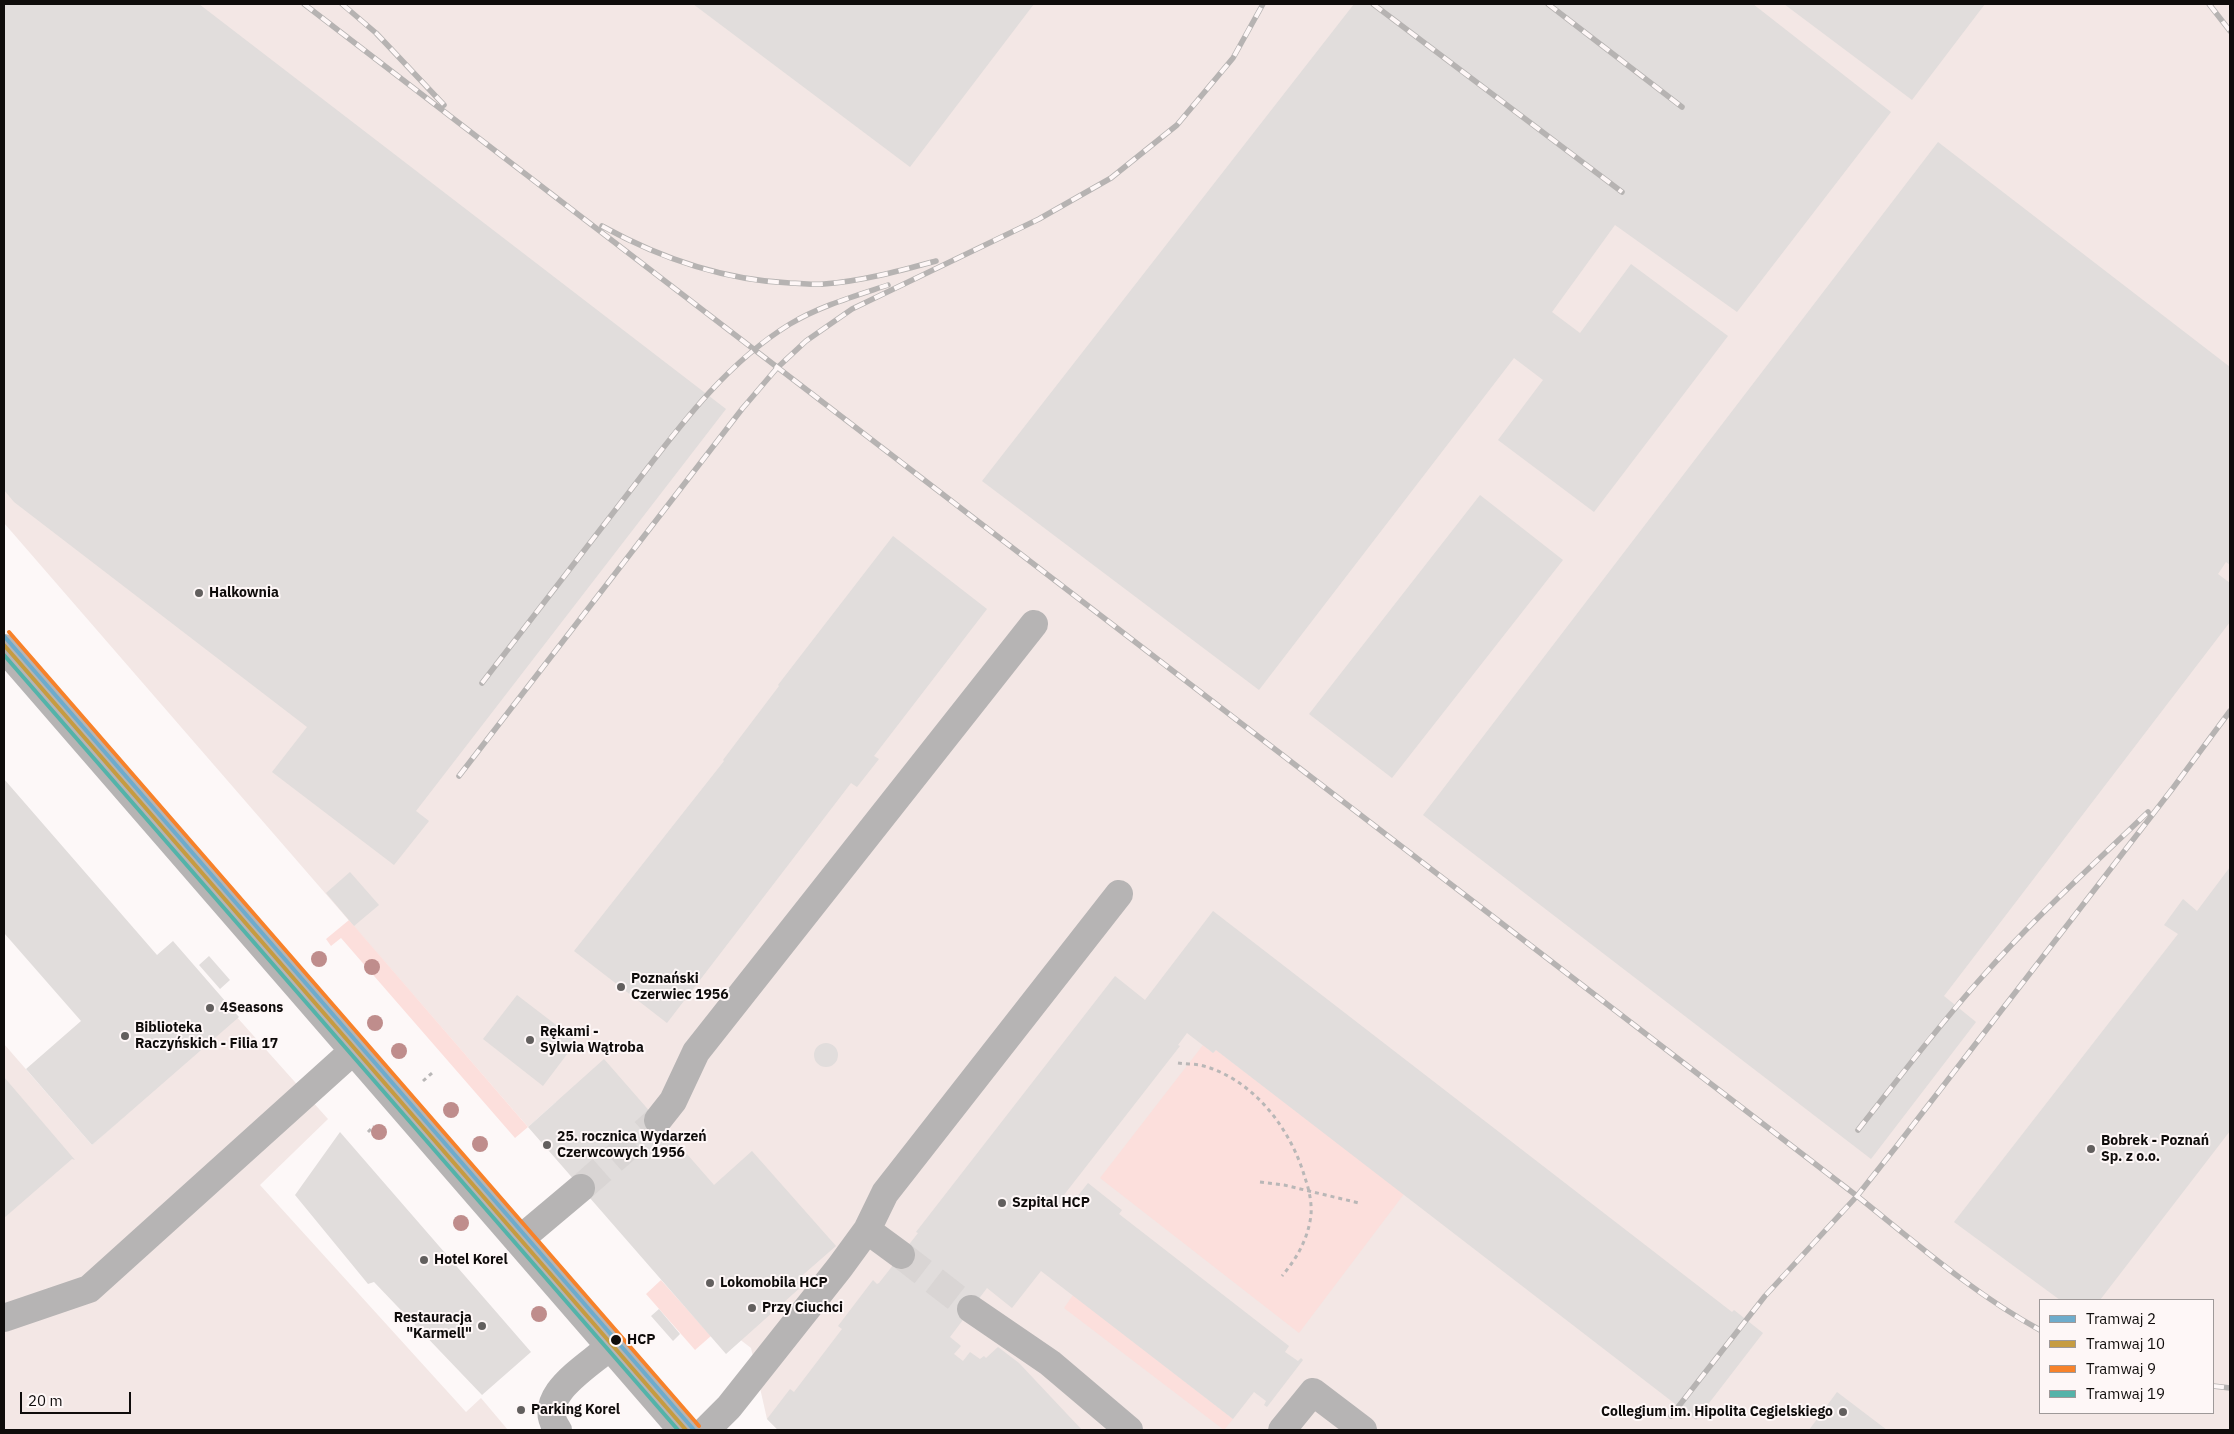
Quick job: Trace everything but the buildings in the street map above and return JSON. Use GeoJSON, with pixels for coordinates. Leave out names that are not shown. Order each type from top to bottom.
{"type":"FeatureCollection","features":[{"type":"Feature","properties":{"kind":"street"},"geometry":{"type":"LineString","coordinates":[[658,1120],[674,1101],[696,1052],[1034,624]]}},
{"type":"Feature","properties":{"kind":"street"},"geometry":{"type":"LineString","coordinates":[[4,648],[518,1241],[602,1353],[682,1430]]}},
{"type":"Feature","properties":{"kind":"street"},"geometry":{"type":"LineString","coordinates":[[706,1430],[729,1407],[840,1267],[867,1230],[885,1194],[1120,894]]}},
{"type":"Feature","properties":{"kind":"street"},"geometry":{"type":"LineString","coordinates":[[4,1318],[89,1289],[353,1051]]}},
{"type":"Feature","properties":{"kind":"street"},"geometry":{"type":"LineString","coordinates":[[518,1241],[581,1188]]}},
{"type":"Feature","properties":{"kind":"street"},"geometry":{"type":"LineString","coordinates":[[867,1230],[901,1255]]}},
{"type":"Feature","properties":{"kind":"street"},"geometry":{"type":"LineString","coordinates":[[971,1309],[1050,1363],[1129,1430]]}},
{"type":"Feature","properties":{"kind":"street"},"geometry":{"type":"LineString","coordinates":[[558,1430],[550,1415],[553,1401],[562,1388],[602,1353]]}},
{"type":"Feature","properties":{"kind":"street"},"geometry":{"type":"LineString","coordinates":[[1282,1430],[1313,1392],[1363,1430]]}},
{"type":"Feature","properties":{"kind":"path"},"geometry":{"type":"LineString","coordinates":[[1178,1063],[1201,1066],[1225,1075],[1253,1095],[1281,1125],[1294,1146],[1310,1192],[1311,1214],[1305,1238],[1296,1259],[1282,1276]]}},
{"type":"Feature","properties":{"kind":"path"},"geometry":{"type":"LineString","coordinates":[[421,1084],[432,1073]]}},
{"type":"Feature","properties":{"kind":"path"},"geometry":{"type":"LineString","coordinates":[[1260,1182],[1333,1195],[1359,1203]]}},
{"type":"Feature","properties":{"kind":"shaded area"},"geometry":{"type":"Polygon","coordinates":[[[4,4],[2230,4],[2230,1430],[778,1430],[767,1419],[751,1348],[738,1338],[587,1137],[556,1102],[528,1127],[4,523],[4,4]]]}},
{"type":"Feature","properties":{"kind":"shaded area"},"geometry":{"type":"Polygon","coordinates":[[[349,920],[528,1127],[515,1138],[341,938],[331,946],[326,939],[349,920]]]}},
{"type":"Feature","properties":{"kind":"shaded area"},"geometry":{"type":"Polygon","coordinates":[[[235,1015],[328,1119],[260,1185],[466,1412],[481,1398],[508,1430],[4,1430],[4,1044],[92,1145],[235,1015]]]}},
{"type":"Feature","properties":{"kind":"shaded area"},"geometry":{"type":"Polygon","coordinates":[[[1203,1045],[1213,1053],[1216,1050],[1404,1194],[1299,1333],[1100,1178],[1203,1045]]]}},
{"type":"Feature","properties":{"kind":"shaded area"},"geometry":{"type":"Polygon","coordinates":[[[661,1280],[711,1336],[695,1350],[646,1294],[661,1280]]]}},
{"type":"Feature","properties":{"kind":"shaded area"},"geometry":{"type":"Polygon","coordinates":[[[1073,1295],[1233,1419],[1224,1430],[1064,1308],[1073,1295]]]}},
{"type":"Feature","properties":{"kind":"tunnel"},"geometry":{"type":"LineString","coordinates":[[581,1188],[658,1120]]}},
{"type":"Feature","properties":{"kind":"tunnel"},"geometry":{"type":"LineString","coordinates":[[901,1255],[971,1309]]}},
{"type":"Feature","properties":{"kind":"railway"},"geometry":{"type":"LineString","coordinates":[[304,4],[1857,1196],[1946,1267],[1992,1300],[2039,1329]]}},
{"type":"Feature","properties":{"kind":"railway"},"geometry":{"type":"LineString","coordinates":[[342,4],[376,33],[444,105]]}},
{"type":"Feature","properties":{"kind":"railway"},"geometry":{"type":"LineString","coordinates":[[459,776],[742,409],[777,368],[806,341],[852,309],[1039,219],[1111,178],[1177,125],[1233,58],[1263,4]]}},
{"type":"Feature","properties":{"kind":"railway"},"geometry":{"type":"LineString","coordinates":[[1373,4],[1622,192]]}},
{"type":"Feature","properties":{"kind":"railway"},"geometry":{"type":"LineString","coordinates":[[1548,4],[1682,107]]}},
{"type":"Feature","properties":{"kind":"railway"},"geometry":{"type":"LineString","coordinates":[[2209,4],[2230,31]]}},
{"type":"Feature","properties":{"kind":"railway"},"geometry":{"type":"LineString","coordinates":[[602,226],[624,238],[669,257],[716,272],[765,281],[816,284],[838,283],[881,275],[936,261]]}},
{"type":"Feature","properties":{"kind":"railway"},"geometry":{"type":"LineString","coordinates":[[482,683],[660,452],[719,382],[765,341],[790,324],[850,297],[888,285]]}},
{"type":"Feature","properties":{"kind":"railway"},"geometry":{"type":"LineString","coordinates":[[1671,1416],[1765,1296],[1857,1196],[1896,1147],[2173,788],[2230,711]]}},
{"type":"Feature","properties":{"kind":"railway"},"geometry":{"type":"LineString","coordinates":[[1858,1130],[1935,1033],[2022,933],[2148,812]]}},
{"type":"Feature","properties":{"kind":"railway"},"geometry":{"type":"LineString","coordinates":[[2214,1386],[2230,1388]]}},
{"type":"Feature","properties":{"kind":"tram line","name":"9"},"geometry":{"type":"LineString","coordinates":[[9,632],[699,1426]]}},
{"type":"Feature","properties":{"kind":"tram line","name":"2"},"geometry":{"type":"LineString","coordinates":[[4,636],[694,1430]]}},
{"type":"Feature","properties":{"kind":"tram line","name":"10"},"geometry":{"type":"LineString","coordinates":[[4,645],[686,1430]]}},
{"type":"Feature","properties":{"kind":"tram line","name":"19"},"geometry":{"type":"LineString","coordinates":[[4,655],[678,1430]]}},
{"type":"Feature","properties":{"kind":"place","name":"Halkownia"},"geometry":{"type":"Point","coordinates":[199,593]}},
{"type":"Feature","properties":{"kind":"place","name":"Poznański Czerwiec 1956"},"geometry":{"type":"Point","coordinates":[621,987]}},
{"type":"Feature","properties":{"kind":"place","name":"4Seasons"},"geometry":{"type":"Point","coordinates":[210,1008]}},
{"type":"Feature","properties":{"kind":"place","name":"Biblioteka Raczyńskich - Filia 17"},"geometry":{"type":"Point","coordinates":[125,1036]}},
{"type":"Feature","properties":{"kind":"place","name":"Rękami - Sylwia Wątroba"},"geometry":{"type":"Point","coordinates":[530,1040]}},
{"type":"Feature","properties":{"kind":"place","name":"25. rocznica Wydarzeń Czerwcowych 1956"},"geometry":{"type":"Point","coordinates":[547,1145]}},
{"type":"Feature","properties":{"kind":"place","name":"Bobrek - Poznań Sp. z o.o."},"geometry":{"type":"Point","coordinates":[2091,1149]}},
{"type":"Feature","properties":{"kind":"place","name":"Szpital HCP"},"geometry":{"type":"Point","coordinates":[1002,1203]}},
{"type":"Feature","properties":{"kind":"place","name":"Hotel Korel"},"geometry":{"type":"Point","coordinates":[424,1260]}},
{"type":"Feature","properties":{"kind":"place","name":"Lokomobila HCP"},"geometry":{"type":"Point","coordinates":[710,1283]}},
{"type":"Feature","properties":{"kind":"place","name":"Przy Ciuchci"},"geometry":{"type":"Point","coordinates":[752,1308]}},
{"type":"Feature","properties":{"kind":"place","name":"Restauracja \"Karmell\""},"geometry":{"type":"Point","coordinates":[482,1326]}},
{"type":"Feature","properties":{"kind":"place","name":"HCP"},"geometry":{"type":"Point","coordinates":[616,1340]}},
{"type":"Feature","properties":{"kind":"place","name":"Parking Korel"},"geometry":{"type":"Point","coordinates":[521,1410]}},
{"type":"Feature","properties":{"kind":"place","name":"Collegium im. Hipolita Cegielskiego"},"geometry":{"type":"Point","coordinates":[1843,1412]}}]}
